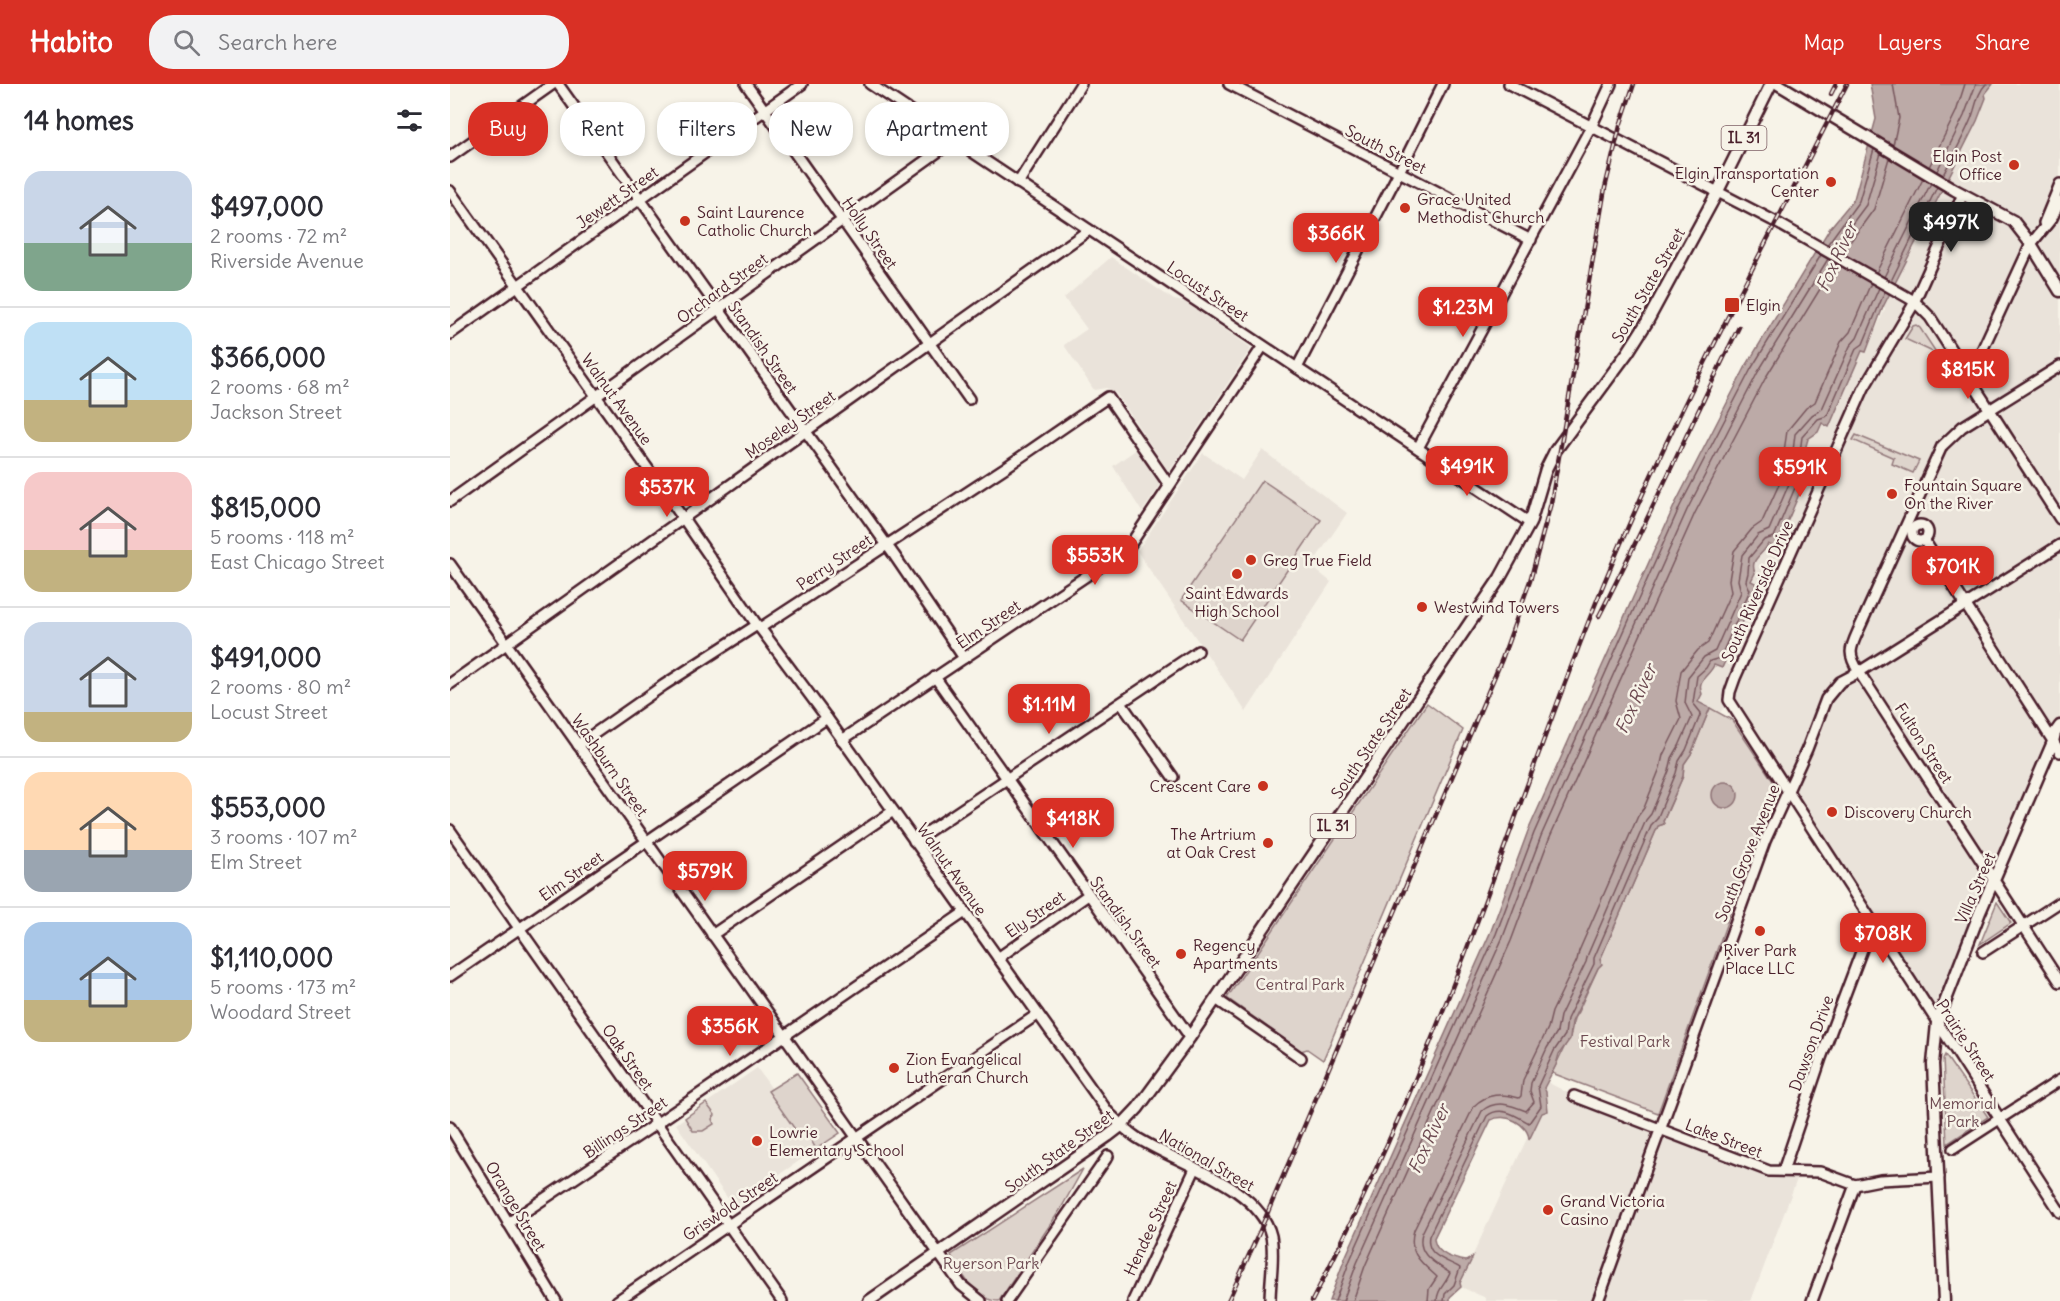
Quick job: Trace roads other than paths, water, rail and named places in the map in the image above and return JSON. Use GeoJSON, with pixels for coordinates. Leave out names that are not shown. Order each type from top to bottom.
{"type":"FeatureCollection","features":[{"type":"Feature","properties":{"kind":"main road","name":"IL 31"},"geometry":{"type":"LineString","coordinates":[[1718,191],[1771,84]]}},
{"type":"Feature","properties":{"kind":"main road"},"geometry":{"type":"LineString","coordinates":[[1778,84],[1959,192],[2013,221],[2031,244],[2060,291]]}},
{"type":"Feature","properties":{"kind":"main road","name":"South State Street"},"geometry":{"type":"LineString","coordinates":[[869,1301],[1121,1126],[1138,1108],[1216,999],[1494,587],[1530,523],[1546,469],[1555,451],[1647,322],[1718,191]]}},
{"type":"Feature","properties":{"kind":"main road","name":"Villa Street"},"geometry":{"type":"LineString","coordinates":[[1944,1301],[1933,1064],[1937,1023],[1976,923],[2057,740],[2055,733],[2060,726]]}},
{"type":"Feature","properties":{"kind":"street"},"geometry":{"type":"LineString","coordinates":[[450,157],[553,84]]}},
{"type":"Feature","properties":{"kind":"street","name":"Standish Street"},"geometry":{"type":"LineString","coordinates":[[558,84],[964,658]]}},
{"type":"Feature","properties":{"kind":"street","name":"Holly Street"},"geometry":{"type":"LineString","coordinates":[[746,84],[969,399]]}},
{"type":"Feature","properties":{"kind":"street","name":"Jewett Street"},"geometry":{"type":"LineString","coordinates":[[450,334],[802,84]]}},
{"type":"Feature","properties":{"kind":"street","name":"Locust Street"},"geometry":{"type":"LineString","coordinates":[[870,84],[896,102]]}},
{"type":"Feature","properties":{"kind":"street"},"geometry":{"type":"LineString","coordinates":[[1017,183],[1081,84]]}},
{"type":"Feature","properties":{"kind":"street","name":"South Street"},"geometry":{"type":"LineString","coordinates":[[1229,84],[1530,240]]}},
{"type":"Feature","properties":{"kind":"street"},"geometry":{"type":"LineString","coordinates":[[1297,368],[1443,84]]}},
{"type":"Feature","properties":{"kind":"street"},"geometry":{"type":"LineString","coordinates":[[1509,84],[1718,191],[1914,301],[1930,317],[2060,519]]}},
{"type":"Feature","properties":{"kind":"street"},"geometry":{"type":"LineString","coordinates":[[1418,448],[1591,127],[1611,84]]}},
{"type":"Feature","properties":{"kind":"street","name":"Orchard Street"},"geometry":{"type":"LineString","coordinates":[[450,501],[932,156]]}},
{"type":"Feature","properties":{"kind":"street","name":"Locust Street"},"geometry":{"type":"LineString","coordinates":[[976,156],[1530,523]]}},
{"type":"Feature","properties":{"kind":"street"},"geometry":{"type":"LineString","coordinates":[[2041,231],[2060,184]]}},
{"type":"Feature","properties":{"kind":"street","name":"Walnut Avenue"},"geometry":{"type":"LineString","coordinates":[[450,191],[759,627],[827,718],[1108,1112],[1121,1126]]}},
{"type":"Feature","properties":{"kind":"street","name":"South Riverside Drive"},"geometry":{"type":"LineString","coordinates":[[1730,702],[1730,692],[1735,678],[1864,388],[1914,301],[1959,192]]}},
{"type":"Feature","properties":{"kind":"street"},"geometry":{"type":"LineString","coordinates":[[1968,376],[2031,244],[2052,218],[2060,201]]}},
{"type":"Feature","properties":{"kind":"street","name":"Moseley Street"},"geometry":{"type":"LineString","coordinates":[[450,684],[1089,230]]}},
{"type":"Feature","properties":{"kind":"street","name":"Elm Street"},"geometry":{"type":"LineString","coordinates":[[842,740],[1128,548],[1263,346]]}},
{"type":"Feature","properties":{"kind":"street"},"geometry":{"type":"LineString","coordinates":[[1859,672],[1851,659],[1851,650],[1911,525],[1938,452],[1946,441],[1962,427],[2060,366]]}},
{"type":"Feature","properties":{"kind":"street","name":"Perry Street"},"geometry":{"type":"LineString","coordinates":[[578,745],[664,685],[886,545],[1108,397],[1169,485]]}},
{"type":"Feature","properties":{"kind":"street"},"geometry":{"type":"LineString","coordinates":[[1911,525],[1915,538],[1918,541],[1924,540],[1965,605],[2057,740],[2060,752]]}},
{"type":"Feature","properties":{"kind":"street","name":"South Grove Avenue"},"geometry":{"type":"LineString","coordinates":[[1598,1301],[1765,841],[1807,749],[1828,695],[1840,682],[2060,545]]}},
{"type":"Feature","properties":{"kind":"street","name":"Washburn Street"},"geometry":{"type":"LineString","coordinates":[[450,564],[961,1285],[981,1301]]}},
{"type":"Feature","properties":{"kind":"street"},"geometry":{"type":"LineString","coordinates":[[914,841],[1198,651]]}},
{"type":"Feature","properties":{"kind":"street","name":"Fulton Street"},"geometry":{"type":"LineString","coordinates":[[1859,672],[2060,982]]}},
{"type":"Feature","properties":{"kind":"street","name":"Standish Street"},"geometry":{"type":"LineString","coordinates":[[935,677],[1190,1037]]}},
{"type":"Feature","properties":{"kind":"street","name":"Prairie Street"},"geometry":{"type":"LineString","coordinates":[[1730,702],[2060,1212]]}},
{"type":"Feature","properties":{"kind":"street"},"geometry":{"type":"LineString","coordinates":[[1121,703],[1173,777]]}},
{"type":"Feature","properties":{"kind":"street","name":"Elm Street"},"geometry":{"type":"LineString","coordinates":[[450,976],[827,718]]}},
{"type":"Feature","properties":{"kind":"street"},"geometry":{"type":"LineString","coordinates":[[712,934],[892,811]]}},
{"type":"Feature","properties":{"kind":"street","name":"Oak Street"},"geometry":{"type":"LineString","coordinates":[[450,830],[782,1301]]}},
{"type":"Feature","properties":{"kind":"street","name":"Ely Street"},"geometry":{"type":"LineString","coordinates":[[998,958],[1088,895]]}},
{"type":"Feature","properties":{"kind":"street"},"geometry":{"type":"LineString","coordinates":[[1983,952],[2060,902]]}},
{"type":"Feature","properties":{"kind":"street","name":"Billings Street"},"geometry":{"type":"LineString","coordinates":[[508,1222],[656,1124],[965,912]]}},
{"type":"Feature","properties":{"kind":"street","name":"Dawson Drive"},"geometry":{"type":"LineString","coordinates":[[1783,1171],[1827,1040],[1864,944],[1879,933]]}},
{"type":"Feature","properties":{"kind":"street"},"geometry":{"type":"LineString","coordinates":[[1216,999],[1301,1058]]}},
{"type":"Feature","properties":{"kind":"street","name":"Griswold Street"},"geometry":{"type":"LineString","coordinates":[[617,1301],[1038,1014]]}},
{"type":"Feature","properties":{"kind":"street"},"geometry":{"type":"LineString","coordinates":[[1953,1149],[2060,1080]]}},
{"type":"Feature","properties":{"kind":"street","name":"Lake Street"},"geometry":{"type":"LineString","coordinates":[[1574,1096],[1769,1171],[1820,1172],[1855,1185]]}},
{"type":"Feature","properties":{"kind":"street","name":"National Street"},"geometry":{"type":"LineString","coordinates":[[1121,1126],[1137,1138],[1195,1168],[1247,1199],[1257,1208],[1265,1220],[1272,1245],[1270,1301]]}},
{"type":"Feature","properties":{"kind":"street","name":"Orange Street"},"geometry":{"type":"LineString","coordinates":[[450,1127],[556,1301]]}},
{"type":"Feature","properties":{"kind":"street"},"geometry":{"type":"LineString","coordinates":[[1007,1301],[1108,1156]]}},
{"type":"Feature","properties":{"kind":"street","name":"Hendee Street"},"geometry":{"type":"LineString","coordinates":[[1133,1301],[1195,1168]]}},
{"type":"Feature","properties":{"kind":"street"},"geometry":{"type":"LineString","coordinates":[[1812,1301],[1855,1185],[1880,1180],[1939,1177]]}},
{"type":"Feature","properties":{"kind":"water","name":"Fox River"},"geometry":{"type":"Polygon","coordinates":[[[1870,84],[1993,84],[1985,94],[1986,98],[1977,121],[1883,307],[1866,352],[1862,351],[1829,427],[1822,423],[1818,432],[1808,439],[1806,446],[1809,452],[1805,461],[1812,464],[1776,548],[1768,544],[1755,560],[1755,573],[1751,581],[1759,585],[1722,668],[1714,665],[1702,681],[1702,694],[1698,702],[1710,708],[1691,754],[1684,764],[1683,776],[1663,821],[1664,824],[1658,826],[1600,960],[1602,964],[1572,1022],[1570,1039],[1559,1054],[1544,1088],[1548,1111],[1542,1113],[1529,1140],[1525,1129],[1515,1121],[1503,1118],[1491,1120],[1434,1238],[1435,1244],[1446,1255],[1466,1261],[1473,1257],[1460,1283],[1461,1287],[1450,1297],[1450,1301],[1329,1301],[1345,1258],[1491,931],[1528,831],[1675,504],[1746,366],[1830,228],[1854,199],[1876,119],[1870,84]]]}},
{"type":"Feature","properties":{"kind":"water"},"geometry":{"type":"Polygon","coordinates":[[[1725,782],[1734,786],[1738,795],[1734,804],[1725,808],[1716,804],[1712,795],[1716,786],[1725,782]]]}},
{"type":"Feature","properties":{"kind":"railway"},"geometry":{"type":"LineString","coordinates":[[1228,1301],[1259,1233],[1502,659],[1530,581],[1551,503],[1605,188],[1620,126],[1634,84]]}},
{"type":"Feature","properties":{"kind":"railway"},"geometry":{"type":"LineString","coordinates":[[1831,94],[1836,84]]}},
{"type":"Feature","properties":{"kind":"railway"},"geometry":{"type":"LineString","coordinates":[[1312,1301],[1368,1187],[1420,1069],[1471,939],[1584,633],[1631,519],[1690,393],[1847,84]]}},
{"type":"Feature","properties":{"kind":"railway"},"geometry":{"type":"LineString","coordinates":[[1599,616],[1739,327]]}},
{"type":"Feature","properties":{"kind":"place","name":"Elgin Post Office"},"geometry":{"type":"Point","coordinates":[2014,165]}},
{"type":"Feature","properties":{"kind":"place","name":"Elgin Transportation Center"},"geometry":{"type":"Point","coordinates":[1831,182]}},
{"type":"Feature","properties":{"kind":"place","name":"Grace United Methodist Church"},"geometry":{"type":"Point","coordinates":[1405,208]}},
{"type":"Feature","properties":{"kind":"place","name":"Saint Laurence Catholic Church"},"geometry":{"type":"Point","coordinates":[685,221]}},
{"type":"Feature","properties":{"kind":"place","name":"Elgin"},"geometry":{"type":"Point","coordinates":[1732,305]}},
{"type":"Feature","properties":{"kind":"place","name":"Fountain Square On the River"},"geometry":{"type":"Point","coordinates":[1892,494]}},
{"type":"Feature","properties":{"kind":"place","name":"Greg True Field"},"geometry":{"type":"Point","coordinates":[1251,560]}},
{"type":"Feature","properties":{"kind":"place","name":"Saint Edwards High School"},"geometry":{"type":"Point","coordinates":[1237,574]}},
{"type":"Feature","properties":{"kind":"place","name":"Westwind Towers"},"geometry":{"type":"Point","coordinates":[1422,607]}},
{"type":"Feature","properties":{"kind":"place","name":"Crescent Care"},"geometry":{"type":"Point","coordinates":[1263,786]}},
{"type":"Feature","properties":{"kind":"place","name":"Discovery Church"},"geometry":{"type":"Point","coordinates":[1832,812]}},
{"type":"Feature","properties":{"kind":"place","name":"The Artrium at Oak Crest"},"geometry":{"type":"Point","coordinates":[1268,843]}},
{"type":"Feature","properties":{"kind":"place","name":"River Park Place LLC"},"geometry":{"type":"Point","coordinates":[1760,931]}},
{"type":"Feature","properties":{"kind":"place","name":"Regency Apartments"},"geometry":{"type":"Point","coordinates":[1181,954]}},
{"type":"Feature","properties":{"kind":"place","name":"Zion Evangelical Lutheran Church"},"geometry":{"type":"Point","coordinates":[894,1068]}},
{"type":"Feature","properties":{"kind":"place","name":"Lowrie Elementary School"},"geometry":{"type":"Point","coordinates":[757,1141]}},
{"type":"Feature","properties":{"kind":"place","name":"Grand Victoria Casino"},"geometry":{"type":"Point","coordinates":[1548,1210]}},
{"type":"Feature","properties":{"kind":"park label","name":"Central Park"},"geometry":{"type":"Point","coordinates":[1300,984]}},
{"type":"Feature","properties":{"kind":"park label","name":"Festival Park"},"geometry":{"type":"Point","coordinates":[1625,1041]}},
{"type":"Feature","properties":{"kind":"park label","name":"Memorial Park"},"geometry":{"type":"Point","coordinates":[1963,1112]}},
{"type":"Feature","properties":{"kind":"park label","name":"Ryerson Park"},"geometry":{"type":"Point","coordinates":[991,1263]}}]}
